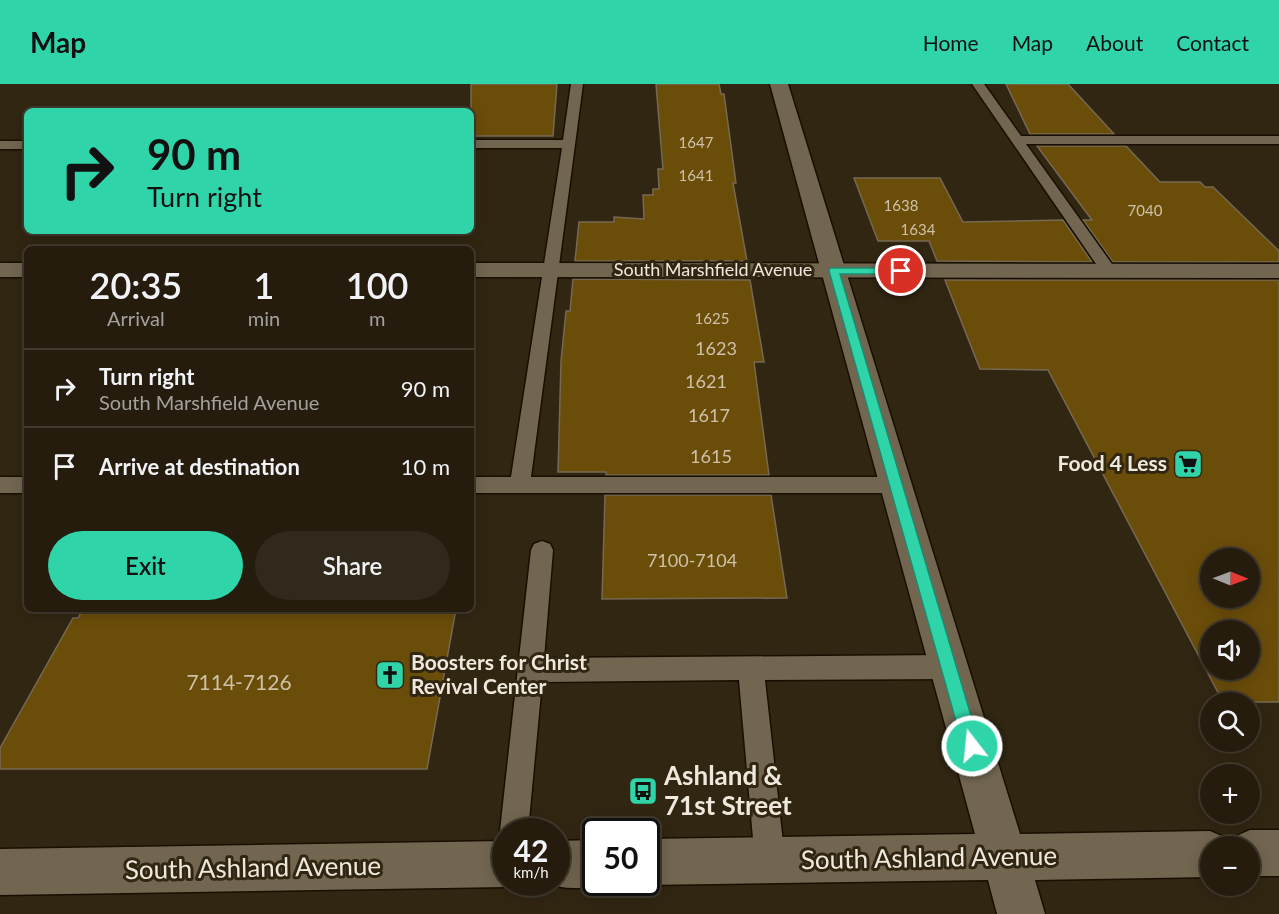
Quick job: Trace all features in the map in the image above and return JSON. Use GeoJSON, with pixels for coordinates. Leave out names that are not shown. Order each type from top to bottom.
{"type":"FeatureCollection","features":[{"type":"Feature","properties":{"kind":"main road"},"geometry":{"type":"LineString","coordinates":[[779,84],[1021,914]]}},
{"type":"Feature","properties":{"kind":"main road"},"geometry":{"type":"LineString","coordinates":[[0,270],[24,270]]}},
{"type":"Feature","properties":{"kind":"main road","name":"South Marshfield Avenue"},"geometry":{"type":"LineString","coordinates":[[474,270],[1279,271]]}},
{"type":"Feature","properties":{"kind":"main road"},"geometry":{"type":"LineString","coordinates":[[1260,853],[1279,853]]}},
{"type":"Feature","properties":{"kind":"main road","name":"South Ashland Avenue"},"geometry":{"type":"LineString","coordinates":[[660,862],[1200,854]]}},
{"type":"Feature","properties":{"kind":"main road","name":"South Ashland Avenue"},"geometry":{"type":"LineString","coordinates":[[0,872],[492,864]]}},
{"type":"Feature","properties":{"kind":"lane"},"geometry":{"type":"LineString","coordinates":[[520,485],[577,84]]}},
{"type":"Feature","properties":{"kind":"lane"},"geometry":{"type":"LineString","coordinates":[[978,84],[1109,271]]}},
{"type":"Feature","properties":{"kind":"lane"},"geometry":{"type":"LineString","coordinates":[[1016,140],[1279,140]]}},
{"type":"Feature","properties":{"kind":"lane"},"geometry":{"type":"LineString","coordinates":[[474,144],[568,144]]}},
{"type":"Feature","properties":{"kind":"lane"},"geometry":{"type":"LineString","coordinates":[[0,145],[24,145]]}},
{"type":"Feature","properties":{"kind":"lane"},"geometry":{"type":"LineString","coordinates":[[0,485],[24,485]]}},
{"type":"Feature","properties":{"kind":"lane"},"geometry":{"type":"LineString","coordinates":[[474,485],[896,485]]}},
{"type":"Feature","properties":{"kind":"lane"},"geometry":{"type":"LineString","coordinates":[[515,818],[542,550]]}},
{"type":"Feature","properties":{"kind":"lane"},"geometry":{"type":"LineString","coordinates":[[531,670],[949,667]]}},
{"type":"Feature","properties":{"kind":"lane"},"geometry":{"type":"LineString","coordinates":[[751,669],[770,861]]}},
{"type":"Feature","properties":{"kind":"building"},"geometry":{"type":"Polygon","coordinates":[[[471,84],[557,84],[553,136],[474,136],[474,108],[471,108],[471,84]]]}},
{"type":"Feature","properties":{"kind":"building"},"geometry":{"type":"Polygon","coordinates":[[[656,84],[719,84],[721,94],[724,94],[736,183],[733,183],[747,261],[575,261],[579,222],[614,222],[614,217],[644,219],[643,195],[653,195],[653,189],[659,189],[658,169],[663,169],[656,84]]]}},
{"type":"Feature","properties":{"kind":"building"},"geometry":{"type":"Polygon","coordinates":[[[1006,84],[1068,84],[1114,134],[1030,134],[1006,84]]]}},
{"type":"Feature","properties":{"kind":"building"},"geometry":{"type":"Polygon","coordinates":[[[1037,146],[1126,146],[1160,182],[1200,182],[1205,187],[1213,187],[1279,251],[1279,262],[1113,262],[1083,220],[1092,220],[1037,146]]]}},
{"type":"Feature","properties":{"kind":"building"},"geometry":{"type":"Polygon","coordinates":[[[854,178],[940,178],[963,222],[1063,220],[1092,262],[937,261],[929,241],[878,241],[854,178]]]}},
{"type":"Feature","properties":{"kind":"building"},"geometry":{"type":"Polygon","coordinates":[[[573,279],[750,280],[764,362],[754,362],[769,475],[606,475],[606,472],[558,472],[561,361],[566,311],[570,311],[573,279]]]}},
{"type":"Feature","properties":{"kind":"building","name":"Food 4 Less"},"geometry":{"type":"Polygon","coordinates":[[[945,280],[1279,280],[1279,702],[1260,702],[1260,692],[1218,692],[1211,680],[1260,680],[1260,620],[1200,620],[1200,658],[1048,370],[980,369],[945,280]]]}},
{"type":"Feature","properties":{"kind":"building"},"geometry":{"type":"Polygon","coordinates":[[[605,495],[771,495],[787,598],[602,599],[605,495]]]}},
{"type":"Feature","properties":{"kind":"building"},"geometry":{"type":"Polygon","coordinates":[[[81,612],[455,612],[427,769],[0,769],[0,748],[73,618],[78,618],[81,612]]]}},
{"type":"Feature","properties":{"kind":"place","name":"Food 4 Less"},"geometry":{"type":"Point","coordinates":[1188,464]}},
{"type":"Feature","properties":{"kind":"place","name":"Boosters for Christ Revival Center"},"geometry":{"type":"Point","coordinates":[390,675]}},
{"type":"Feature","properties":{"kind":"place","name":"Ashland & 71st Street"},"geometry":{"type":"Point","coordinates":[643,791]}},
{"type":"Feature","properties":{"kind":"route"},"geometry":{"type":"LineString","coordinates":[[901,271],[834,271],[972,746]]}}]}
